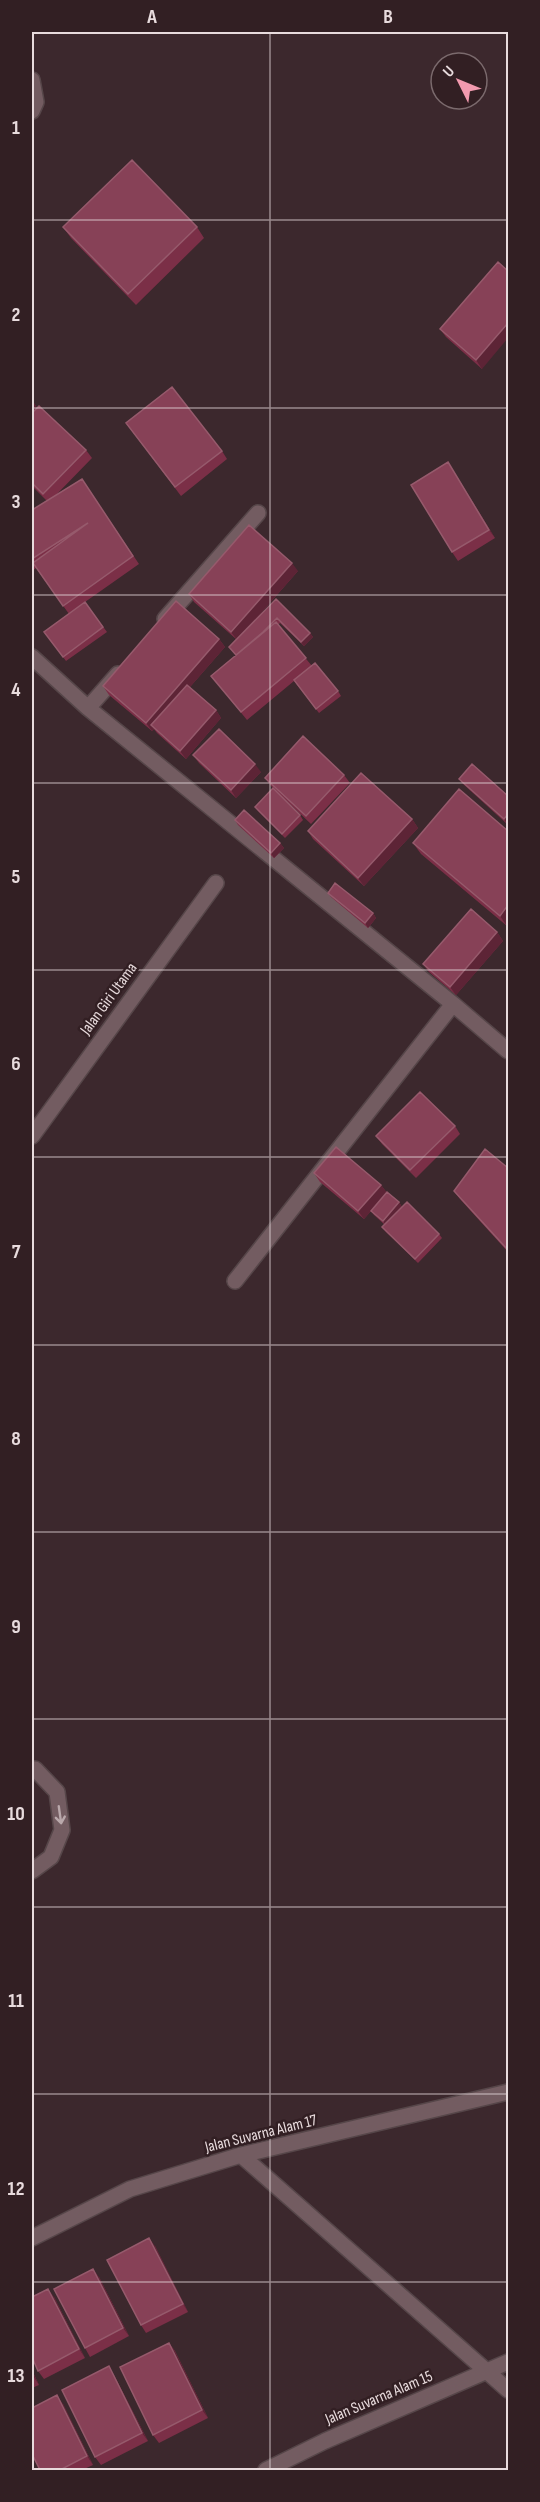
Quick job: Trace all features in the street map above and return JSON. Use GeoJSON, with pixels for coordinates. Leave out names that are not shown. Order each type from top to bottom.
{"type":"FeatureCollection","features":[{"type":"Feature","properties":{"kind":"street"},"geometry":{"type":"LineString","coordinates":[[32,80],[36,102],[32,111]]}},
{"type":"Feature","properties":{"kind":"street"},"geometry":{"type":"LineString","coordinates":[[158,628],[258,513]]}},
{"type":"Feature","properties":{"kind":"street"},"geometry":{"type":"LineString","coordinates":[[32,657],[88,708],[508,1051]]}},
{"type":"Feature","properties":{"kind":"street"},"geometry":{"type":"LineString","coordinates":[[88,708],[127,663]]}},
{"type":"Feature","properties":{"kind":"street","name":"Jalan Giri Utama"},"geometry":{"type":"LineString","coordinates":[[32,1136],[216,883]]}},
{"type":"Feature","properties":{"kind":"street"},"geometry":{"type":"LineString","coordinates":[[235,1281],[453,1004]]}},
{"type":"Feature","properties":{"kind":"street"},"geometry":{"type":"LineString","coordinates":[[32,1769],[35,1769],[57,1792],[62,1830],[51,1857],[32,1870]]}},
{"type":"Feature","properties":{"kind":"street","name":"Jalan Suvarna Alam 17"},"geometry":{"type":"LineString","coordinates":[[32,2238],[130,2189],[241,2155],[508,2092]]}},
{"type":"Feature","properties":{"kind":"street"},"geometry":{"type":"LineString","coordinates":[[241,2155],[508,2390]]}},
{"type":"Feature","properties":{"kind":"street","name":"Jalan Suvarna Alam 15"},"geometry":{"type":"LineString","coordinates":[[266,2470],[325,2441],[508,2362]]}},
{"type":"Feature","properties":{"kind":"building"},"geometry":{"type":"Polygon","coordinates":[[[132,160],[197,227],[128,294],[63,227],[132,160]]]}},
{"type":"Feature","properties":{"kind":"building"},"geometry":{"type":"Polygon","coordinates":[[[498,262],[508,271],[508,323],[476,360],[440,329],[498,262]]]}},
{"type":"Feature","properties":{"kind":"building"},"geometry":{"type":"Polygon","coordinates":[[[172,387],[222,451],[175,487],[126,423],[172,387]]]}},
{"type":"Feature","properties":{"kind":"building"},"geometry":{"type":"Polygon","coordinates":[[[39,406],[86,450],[43,494],[32,483],[32,413],[39,406]]]}},
{"type":"Feature","properties":{"kind":"building"},"geometry":{"type":"Polygon","coordinates":[[[448,462],[489,530],[452,552],[411,485],[448,462]]]}},
{"type":"Feature","properties":{"kind":"building"},"geometry":{"type":"Polygon","coordinates":[[[82,479],[133,556],[63,606],[33,563],[88,523],[32,559],[32,510],[82,479]]]}},
{"type":"Feature","properties":{"kind":"building"},"geometry":{"type":"Polygon","coordinates":[[[249,525],[292,563],[231,632],[189,594],[249,525]]]}},
{"type":"Feature","properties":{"kind":"building"},"geometry":{"type":"Polygon","coordinates":[[[276,599],[310,633],[301,642],[277,618],[236,655],[229,647],[276,599]]]}},
{"type":"Feature","properties":{"kind":"building"},"geometry":{"type":"Polygon","coordinates":[[[176,601],[219,639],[146,723],[103,686],[176,601]]]}},
{"type":"Feature","properties":{"kind":"building"},"geometry":{"type":"Polygon","coordinates":[[[85,602],[103,627],[63,657],[44,632],[85,602]]]}},
{"type":"Feature","properties":{"kind":"building"},"geometry":{"type":"Polygon","coordinates":[[[276,622],[306,658],[241,712],[211,676],[276,622]]]}},
{"type":"Feature","properties":{"kind":"building"},"geometry":{"type":"Polygon","coordinates":[[[315,663],[338,691],[316,709],[294,680],[315,663]]]}},
{"type":"Feature","properties":{"kind":"building"},"geometry":{"type":"Polygon","coordinates":[[[187,685],[216,710],[180,751],[151,725],[187,685]]]}},
{"type":"Feature","properties":{"kind":"building"},"geometry":{"type":"Polygon","coordinates":[[[219,729],[255,764],[231,790],[193,755],[219,729]]]}},
{"type":"Feature","properties":{"kind":"building"},"geometry":{"type":"Polygon","coordinates":[[[303,736],[344,775],[306,816],[265,778],[303,736]]]}},
{"type":"Feature","properties":{"kind":"building"},"geometry":{"type":"Polygon","coordinates":[[[472,764],[508,796],[508,814],[504,819],[459,779],[472,764]]]}},
{"type":"Feature","properties":{"kind":"building"},"geometry":{"type":"Polygon","coordinates":[[[361,773],[412,819],[358,878],[308,831],[361,773]]]}},
{"type":"Feature","properties":{"kind":"building"},"geometry":{"type":"Polygon","coordinates":[[[273,788],[300,815],[282,834],[255,807],[273,788]]]}},
{"type":"Feature","properties":{"kind":"building"},"geometry":{"type":"Polygon","coordinates":[[[459,789],[508,831],[508,905],[500,916],[413,843],[459,789]]]}},
{"type":"Feature","properties":{"kind":"building"},"geometry":{"type":"Polygon","coordinates":[[[244,810],[280,843],[271,853],[235,820],[244,810]]]}},
{"type":"Feature","properties":{"kind":"building"},"geometry":{"type":"Polygon","coordinates":[[[335,883],[373,913],[365,923],[328,893],[335,883]]]}},
{"type":"Feature","properties":{"kind":"building"},"geometry":{"type":"Polygon","coordinates":[[[471,909],[497,932],[450,987],[423,964],[471,909]]]}},
{"type":"Feature","properties":{"kind":"building"},"geometry":{"type":"Polygon","coordinates":[[[420,1092],[455,1126],[410,1170],[376,1136],[420,1092]]]}},
{"type":"Feature","properties":{"kind":"building"},"geometry":{"type":"Polygon","coordinates":[[[336,1147],[381,1185],[358,1211],[314,1173],[336,1147]]]}},
{"type":"Feature","properties":{"kind":"building"},"geometry":{"type":"Polygon","coordinates":[[[485,1149],[508,1168],[508,1250],[454,1191],[485,1149]]]}},
{"type":"Feature","properties":{"kind":"building"},"geometry":{"type":"Polygon","coordinates":[[[387,1192],[399,1202],[383,1221],[371,1211],[387,1192]]]}},
{"type":"Feature","properties":{"kind":"building"},"geometry":{"type":"Polygon","coordinates":[[[407,1202],[439,1234],[415,1259],[382,1227],[407,1202]]]}},
{"type":"Feature","properties":{"kind":"building"},"geometry":{"type":"Polygon","coordinates":[[[149,2238],[183,2304],[141,2325],[107,2260],[149,2238]]]}},
{"type":"Feature","properties":{"kind":"building"},"geometry":{"type":"Polygon","coordinates":[[[93,2269],[123,2328],[85,2348],[54,2289],[93,2269]]]}},
{"type":"Feature","properties":{"kind":"building"},"geometry":{"type":"Polygon","coordinates":[[[48,2289],[79,2349],[38,2371],[32,2357],[32,2297],[48,2289]]]}},
{"type":"Feature","properties":{"kind":"building"},"geometry":{"type":"Polygon","coordinates":[[[169,2343],[202,2410],[153,2435],[120,2367],[169,2343]]]}},
{"type":"Feature","properties":{"kind":"building"},"geometry":{"type":"Polygon","coordinates":[[[109,2366],[142,2433],[95,2457],[62,2390],[109,2366]]]}},
{"type":"Feature","properties":{"kind":"building"},"geometry":{"type":"Polygon","coordinates":[[[57,2395],[87,2456],[60,2470],[40,2470],[32,2454],[32,2408],[57,2395]]]}}]}
